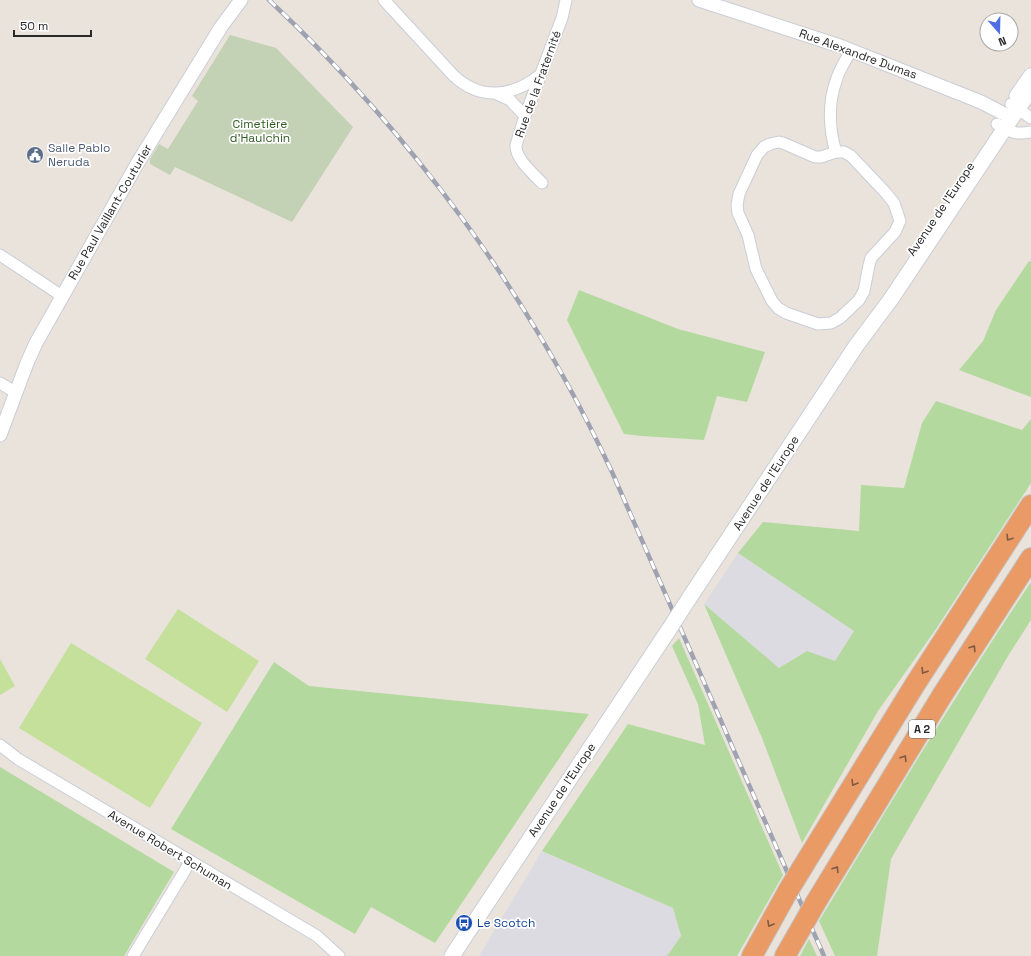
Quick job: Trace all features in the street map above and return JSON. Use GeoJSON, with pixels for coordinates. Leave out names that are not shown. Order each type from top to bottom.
{"type":"FeatureCollection","features":[{"type":"Feature","properties":{"kind":"highway","name":"A 2"},"geometry":{"type":"LineString","coordinates":[[752,956],[788,891],[918,680],[1031,506]]}},
{"type":"Feature","properties":{"kind":"highway","name":"A 2"},"geometry":{"type":"LineString","coordinates":[[785,956],[816,902],[943,694],[1031,558]]}},
{"type":"Feature","properties":{"kind":"main road","name":"Avenue de l'Europe"},"geometry":{"type":"LineString","coordinates":[[1008,116],[1031,76]]}},
{"type":"Feature","properties":{"kind":"main road","name":"Avenue de l'Europe"},"geometry":{"type":"LineString","coordinates":[[453,954],[856,346],[886,293],[927,228],[1008,116],[1031,89]]}},
{"type":"Feature","properties":{"kind":"street","name":"Rue Paul Vaillant-Couturier"},"geometry":{"type":"LineString","coordinates":[[0,435],[15,392],[33,349],[62,296],[136,164],[221,27],[241,0]]}},
{"type":"Feature","properties":{"kind":"street"},"geometry":{"type":"LineString","coordinates":[[384,0],[462,83],[478,90],[498,94],[510,100],[525,116]]}},
{"type":"Feature","properties":{"kind":"street","name":"Rue de la Fraternité"},"geometry":{"type":"LineString","coordinates":[[542,183],[516,152],[516,144],[562,18],[566,0]]}},
{"type":"Feature","properties":{"kind":"street","name":"Rue Alexandre Dumas"},"geometry":{"type":"LineString","coordinates":[[699,0],[831,42],[981,102],[1008,116]]}},
{"type":"Feature","properties":{"kind":"street"},"geometry":{"type":"LineString","coordinates":[[836,152],[832,130],[832,97],[836,79],[851,50]]}},
{"type":"Feature","properties":{"kind":"street"},"geometry":{"type":"LineString","coordinates":[[498,94],[520,87],[533,81],[540,75]]}},
{"type":"Feature","properties":{"kind":"street"},"geometry":{"type":"LineString","coordinates":[[1031,118],[1008,116],[1015,133],[1031,132]]}},
{"type":"Feature","properties":{"kind":"street"},"geometry":{"type":"LineString","coordinates":[[779,142],[783,143],[815,157],[821,157],[836,152],[844,152],[851,156],[885,192],[894,203],[900,221],[896,232],[871,258],[864,291],[856,304],[836,321],[827,324],[818,324],[786,313],[775,305],[756,269],[748,235],[738,213],[737,205],[739,194],[757,155],[770,144],[779,142]]}},
{"type":"Feature","properties":{"kind":"street"},"geometry":{"type":"LineString","coordinates":[[0,255],[62,296]]}},
{"type":"Feature","properties":{"kind":"street"},"geometry":{"type":"LineString","coordinates":[[0,383],[15,392]]}},
{"type":"Feature","properties":{"kind":"street","name":"Avenue Robert Schuman"},"geometry":{"type":"LineString","coordinates":[[0,745],[18,759],[317,936],[338,956]]}},
{"type":"Feature","properties":{"kind":"street"},"geometry":{"type":"LineString","coordinates":[[133,956],[190,862]]}},
{"type":"Feature","properties":{"kind":"shaded area"},"geometry":{"type":"Polygon","coordinates":[[[738,553],[855,631],[835,662],[807,651],[779,668],[704,604],[738,553]]]}},
{"type":"Feature","properties":{"kind":"shaded area"},"geometry":{"type":"Polygon","coordinates":[[[542,851],[673,908],[681,936],[667,956],[479,956],[542,851]]]}},
{"type":"Feature","properties":{"kind":"green space","name":"Cimetière d'Haulchin"},"geometry":{"type":"Polygon","coordinates":[[[230,35],[276,48],[353,127],[292,222],[175,167],[170,175],[150,164],[150,159],[159,144],[168,149],[198,101],[192,96],[230,35]]]}},
{"type":"Feature","properties":{"kind":"green space"},"geometry":{"type":"Polygon","coordinates":[[[1029,261],[1031,262],[1031,397],[959,370],[983,341],[996,310],[1029,261]]]}},
{"type":"Feature","properties":{"kind":"green space"},"geometry":{"type":"Polygon","coordinates":[[[579,290],[678,329],[765,352],[747,402],[717,396],[704,440],[624,434],[567,320],[579,290]]]}},
{"type":"Feature","properties":{"kind":"green space"},"geometry":{"type":"Polygon","coordinates":[[[936,401],[1022,430],[1031,419],[1031,483],[936,629],[878,711],[802,843],[762,738],[704,604],[779,668],[807,651],[835,661],[854,631],[738,553],[763,522],[859,531],[861,485],[904,488],[922,423],[936,401]]]}},
{"type":"Feature","properties":{"kind":"green space"},"geometry":{"type":"Polygon","coordinates":[[[1031,582],[1031,620],[1008,656],[891,859],[877,956],[835,956],[819,921],[1003,623],[1031,582]]]}},
{"type":"Feature","properties":{"kind":"green space"},"geometry":{"type":"Polygon","coordinates":[[[178,609],[259,661],[227,712],[145,659],[178,609]]]}},
{"type":"Feature","properties":{"kind":"green space"},"geometry":{"type":"Polygon","coordinates":[[[679,638],[783,875],[737,956],[667,956],[681,936],[673,908],[542,851],[628,724],[705,745],[698,704],[672,646],[679,638]]]}},
{"type":"Feature","properties":{"kind":"green space"},"geometry":{"type":"Polygon","coordinates":[[[71,643],[202,723],[150,808],[19,728],[71,643]]]}},
{"type":"Feature","properties":{"kind":"green space"},"geometry":{"type":"Polygon","coordinates":[[[0,659],[15,686],[0,695],[0,659]]]}},
{"type":"Feature","properties":{"kind":"green space"},"geometry":{"type":"Polygon","coordinates":[[[274,662],[309,686],[589,714],[435,943],[371,907],[355,934],[171,829],[274,662]]]}},
{"type":"Feature","properties":{"kind":"green space"},"geometry":{"type":"Polygon","coordinates":[[[0,767],[174,872],[124,956],[0,956],[0,767]]]}},
{"type":"Feature","properties":{"kind":"green space"},"geometry":{"type":"Polygon","coordinates":[[[809,939],[817,956],[800,956],[809,939]]]}},
{"type":"Feature","properties":{"kind":"railway"},"geometry":{"type":"LineString","coordinates":[[269,0],[321,51],[371,105],[418,161],[463,220],[505,280],[544,342],[579,406],[612,472],[824,956]]}},
{"type":"Feature","properties":{"kind":"place","name":"Salle Pablo Neruda"},"geometry":{"type":"Point","coordinates":[35,155]}},
{"type":"Feature","properties":{"kind":"place","name":"Le Scotch"},"geometry":{"type":"Point","coordinates":[464,923]}}]}
